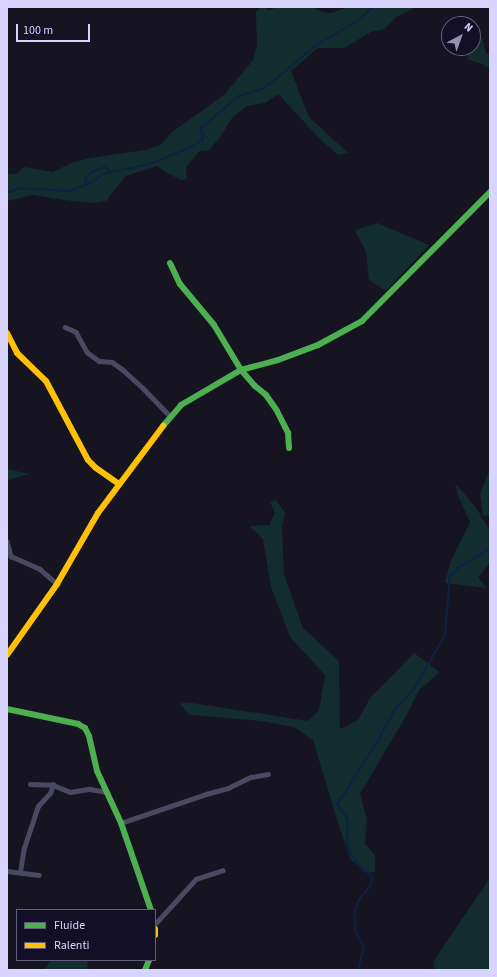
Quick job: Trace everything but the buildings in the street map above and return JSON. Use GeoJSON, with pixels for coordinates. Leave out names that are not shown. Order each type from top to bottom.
{"type":"FeatureCollection","features":[{"type":"Feature","properties":{"kind":"street"},"geometry":{"type":"LineString","coordinates":[[7,655],[57,584],[98,513],[118,484],[170,416],[181,405],[241,370],[278,360],[318,345],[341,334],[362,320],[490,192]]}},
{"type":"Feature","properties":{"kind":"street"},"geometry":{"type":"LineString","coordinates":[[170,263],[180,284],[214,325],[241,370],[255,386],[266,395],[277,411],[288,433],[289,448]]}},
{"type":"Feature","properties":{"kind":"street"},"geometry":{"type":"LineString","coordinates":[[65,327],[76,332],[87,352],[100,361],[112,362],[122,369],[144,388],[170,416]]}},
{"type":"Feature","properties":{"kind":"street"},"geometry":{"type":"LineString","coordinates":[[7,333],[16,353],[46,381],[53,397],[88,460],[96,468],[118,484]]}},
{"type":"Feature","properties":{"kind":"street"},"geometry":{"type":"LineString","coordinates":[[7,542],[11,556],[40,569],[57,584]]}},
{"type":"Feature","properties":{"kind":"street"},"geometry":{"type":"LineString","coordinates":[[7,709],[78,724],[85,728],[89,736],[97,771],[121,823],[151,909]]}},
{"type":"Feature","properties":{"kind":"street"},"geometry":{"type":"LineString","coordinates":[[121,823],[228,788],[251,777],[268,774]]}},
{"type":"Feature","properties":{"kind":"street"},"geometry":{"type":"LineString","coordinates":[[30,784],[53,785],[70,792],[90,789],[107,792]]}},
{"type":"Feature","properties":{"kind":"street"},"geometry":{"type":"LineString","coordinates":[[20,872],[24,848],[38,806],[50,793],[53,785]]}},
{"type":"Feature","properties":{"kind":"street"},"geometry":{"type":"LineString","coordinates":[[156,923],[196,879],[223,870]]}},
{"type":"Feature","properties":{"kind":"street"},"geometry":{"type":"LineString","coordinates":[[7,871],[39,875]]}},
{"type":"Feature","properties":{"kind":"green space"},"geometry":{"type":"Polygon","coordinates":[[[261,7],[265,7],[269,11],[276,7],[313,7],[322,12],[331,13],[349,7],[417,7],[396,17],[384,29],[371,32],[344,48],[318,48],[291,71],[309,117],[348,153],[338,155],[320,139],[278,94],[265,103],[247,106],[232,118],[221,136],[209,150],[200,151],[186,167],[187,179],[181,180],[157,166],[126,176],[106,201],[93,203],[32,195],[7,201],[7,174],[16,174],[24,167],[53,172],[71,163],[89,158],[145,150],[160,145],[172,132],[224,95],[253,60],[257,45],[256,12],[261,7]]]}},
{"type":"Feature","properties":{"kind":"green space"},"geometry":{"type":"Polygon","coordinates":[[[482,38],[486,53],[490,55],[490,66],[486,67],[468,59],[468,56],[481,56],[482,38]]]}},
{"type":"Feature","properties":{"kind":"green space"},"geometry":{"type":"Polygon","coordinates":[[[377,223],[429,245],[386,291],[369,280],[366,252],[355,230],[377,223]]]}},
{"type":"Feature","properties":{"kind":"green space"},"geometry":{"type":"Polygon","coordinates":[[[7,469],[30,474],[7,480],[7,469]]]}},
{"type":"Feature","properties":{"kind":"green space"},"geometry":{"type":"Polygon","coordinates":[[[490,470],[490,515],[483,516],[480,493],[490,470]]]}},
{"type":"Feature","properties":{"kind":"green space"},"geometry":{"type":"Polygon","coordinates":[[[455,483],[475,506],[490,531],[490,563],[478,577],[486,588],[445,583],[450,563],[470,522],[458,496],[455,483]]]}},
{"type":"Feature","properties":{"kind":"green space"},"geometry":{"type":"Polygon","coordinates":[[[276,500],[285,513],[282,529],[284,574],[303,628],[339,661],[340,729],[358,720],[370,698],[414,653],[440,672],[419,690],[406,716],[360,794],[367,820],[365,844],[375,855],[375,872],[364,872],[350,858],[313,740],[294,727],[261,721],[189,715],[180,704],[186,702],[308,721],[319,710],[325,675],[290,637],[271,587],[263,539],[249,526],[269,525],[275,513],[270,502],[276,500]]]}},
{"type":"Feature","properties":{"kind":"green space"},"geometry":{"type":"Polygon","coordinates":[[[490,878],[490,970],[434,970],[434,960],[490,878]]]}},
{"type":"Feature","properties":{"kind":"green space"},"geometry":{"type":"Polygon","coordinates":[[[50,961],[88,961],[87,970],[44,970],[50,961]]]}},
{"type":"Feature","properties":{"kind":"waterway"},"geometry":{"type":"LineString","coordinates":[[7,193],[20,188],[70,191],[90,183],[104,174],[153,163],[193,146],[203,139],[201,128],[239,96],[262,89],[317,45],[359,20],[373,7]]}},
{"type":"Feature","properties":{"kind":"waterway"},"geometry":{"type":"LineString","coordinates":[[86,184],[85,178],[94,171],[105,167],[111,172]]}},
{"type":"Feature","properties":{"kind":"waterway"},"geometry":{"type":"LineString","coordinates":[[358,970],[364,948],[356,933],[354,912],[360,898],[370,887],[373,878],[360,866],[350,853],[347,844],[348,820],[337,805],[378,741],[394,711],[414,689],[445,635],[450,576],[458,568],[490,549]]}},
{"type":"Feature","properties":{"kind":"traffic: fast"},"geometry":{"type":"LineString","coordinates":[[163,426],[181,405],[241,370],[278,360],[318,345],[362,321],[490,192]]}},
{"type":"Feature","properties":{"kind":"traffic: fast"},"geometry":{"type":"LineString","coordinates":[[170,263],[180,284],[214,325],[241,370],[255,386],[266,395],[277,411],[288,433],[289,448]]}},
{"type":"Feature","properties":{"kind":"traffic: fast"},"geometry":{"type":"LineString","coordinates":[[7,709],[78,724],[85,728],[89,736],[97,771],[121,823],[151,909]]}},
{"type":"Feature","properties":{"kind":"traffic: fast"},"geometry":{"type":"LineString","coordinates":[[145,970],[149,961]]}},
{"type":"Feature","properties":{"kind":"traffic: slow"},"geometry":{"type":"LineString","coordinates":[[7,333],[17,353],[46,381],[88,460],[96,468],[119,484]]}},
{"type":"Feature","properties":{"kind":"traffic: slow"},"geometry":{"type":"LineString","coordinates":[[7,655],[57,584],[98,513],[163,426]]}}]}
